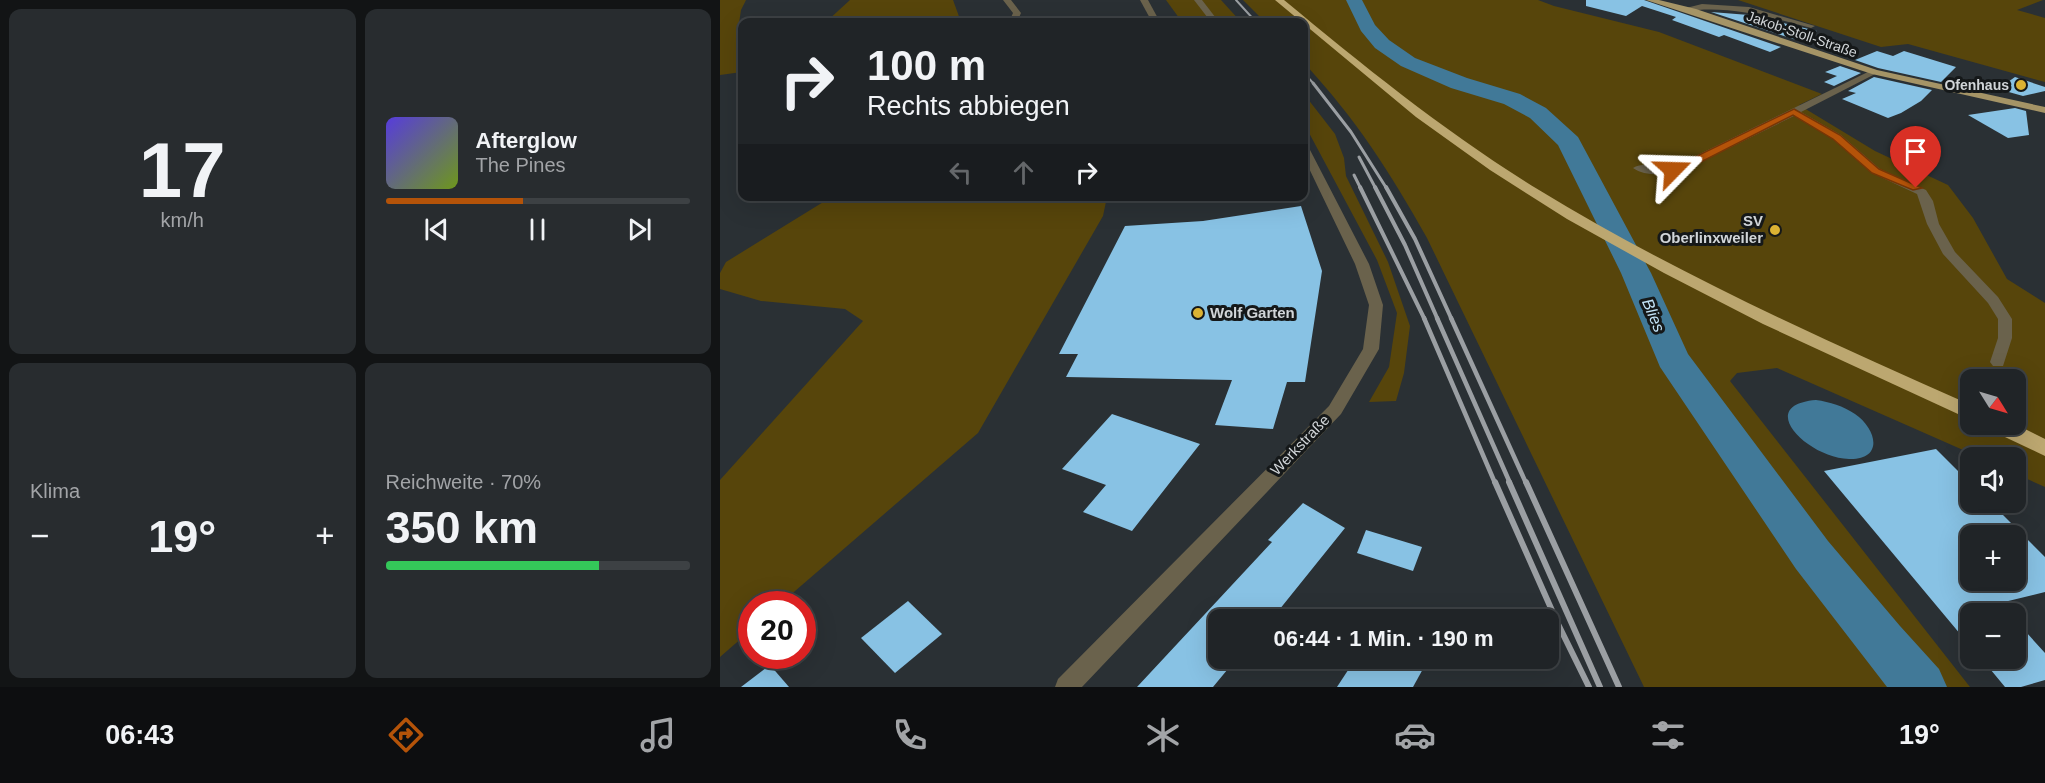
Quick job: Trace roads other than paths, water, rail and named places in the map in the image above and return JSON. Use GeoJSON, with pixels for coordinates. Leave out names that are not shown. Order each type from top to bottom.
{"type":"FeatureCollection","features":[{"type":"Feature","properties":{"kind":"highway"},"geometry":{"type":"LineString","coordinates":[[1279,0],[1301,18]]}},
{"type":"Feature","properties":{"kind":"highway"},"geometry":{"type":"LineString","coordinates":[[1308,24],[1398,98],[1451,137],[1571,216],[1771,321],[1960,407]]}},
{"type":"Feature","properties":{"kind":"highway"},"geometry":{"type":"LineString","coordinates":[[2026,430],[2045,437]]}},
{"type":"Feature","properties":{"kind":"highway"},"geometry":{"type":"LineString","coordinates":[[2018,435],[2045,448]]}},
{"type":"Feature","properties":{"kind":"main road","name":"Jakob-Stoll-Straße"},"geometry":{"type":"LineString","coordinates":[[1650,0],[1686,9],[1875,72],[2045,110]]}},
{"type":"Feature","properties":{"kind":"street"},"geometry":{"type":"LineString","coordinates":[[1007,0],[1017,13],[1015,18]]}},
{"type":"Feature","properties":{"kind":"street"},"geometry":{"type":"LineString","coordinates":[[1144,0],[1154,18]]}},
{"type":"Feature","properties":{"kind":"street"},"geometry":{"type":"LineString","coordinates":[[1198,0],[1212,18]]}},
{"type":"Feature","properties":{"kind":"street","name":"Jakob-Stoll-Straße"},"geometry":{"type":"LineString","coordinates":[[1686,9],[1704,5],[1728,4],[1811,26]]}},
{"type":"Feature","properties":{"kind":"street","name":"Jakob-Stoll-Straße"},"geometry":{"type":"LineString","coordinates":[[1639,168],[1666,171],[1678,169],[1875,72]]}},
{"type":"Feature","properties":{"kind":"street"},"geometry":{"type":"LineString","coordinates":[[1794,112],[1837,137],[1876,171],[1922,192],[1927,201],[1933,224],[1950,255],[1993,300],[2005,319],[2005,338],[1998,362]]}},
{"type":"Feature","properties":{"kind":"street","name":"Werkstraße"},"geometry":{"type":"LineString","coordinates":[[1066,687],[1335,410],[1371,349],[1376,305],[1362,264],[1308,156]]}},
{"type":"Feature","properties":{"kind":"water"},"geometry":{"type":"Polygon","coordinates":[[[1816,400],[1841,407],[1862,420],[1872,435],[1872,449],[1868,454],[1860,458],[1849,459],[1833,456],[1818,450],[1794,431],[1788,421],[1789,411],[1798,404],[1816,400]]]}},
{"type":"Feature","properties":{"kind":"waterway","name":"Blies"},"geometry":{"type":"LineString","coordinates":[[1354,0],[1367,27],[1382,44],[1408,62],[1459,83],[1512,99],[1538,113],[1569,142],[1636,273],[1672,358],[1812,555],[1882,643],[1921,687]]}},
{"type":"Feature","properties":{"kind":"railway"},"geometry":{"type":"LineString","coordinates":[[1236,0],[1252,18]]}},
{"type":"Feature","properties":{"kind":"railway"},"geometry":{"type":"LineString","coordinates":[[1308,77],[1314,84]]}},
{"type":"Feature","properties":{"kind":"railway"},"geometry":{"type":"LineString","coordinates":[[1313,83],[1351,132],[1387,189]]}},
{"type":"Feature","properties":{"kind":"railway"},"geometry":{"type":"LineString","coordinates":[[1359,157],[1376,189]]}},
{"type":"Feature","properties":{"kind":"railway"},"geometry":{"type":"LineString","coordinates":[[1354,175],[1360,187]]}},
{"type":"Feature","properties":{"kind":"railway"},"geometry":{"type":"LineString","coordinates":[[1360,187],[1425,320]]}},
{"type":"Feature","properties":{"kind":"railway"},"geometry":{"type":"LineString","coordinates":[[1375,187],[1405,245],[1438,320]]}},
{"type":"Feature","properties":{"kind":"railway"},"geometry":{"type":"LineString","coordinates":[[1386,187],[1415,239],[1452,320]]}},
{"type":"Feature","properties":{"kind":"railway"},"geometry":{"type":"LineString","coordinates":[[1424,318],[1495,483]]}},
{"type":"Feature","properties":{"kind":"railway"},"geometry":{"type":"LineString","coordinates":[[1437,318],[1510,483]]}},
{"type":"Feature","properties":{"kind":"railway"},"geometry":{"type":"LineString","coordinates":[[1451,318],[1526,483]]}},
{"type":"Feature","properties":{"kind":"railway"},"geometry":{"type":"LineString","coordinates":[[1495,482],[1558,624],[1589,687]]}},
{"type":"Feature","properties":{"kind":"railway"},"geometry":{"type":"LineString","coordinates":[[1509,482],[1600,687]]}},
{"type":"Feature","properties":{"kind":"railway"},"geometry":{"type":"LineString","coordinates":[[1526,482],[1619,687]]}},
{"type":"Feature","properties":{"kind":"place","name":"Ofenhaus"},"geometry":{"type":"Point","coordinates":[2021,85]}},
{"type":"Feature","properties":{"kind":"place","name":"SV Oberlinxweiler"},"geometry":{"type":"Point","coordinates":[1775,230]}},
{"type":"Feature","properties":{"kind":"place","name":"Wolf Garten"},"geometry":{"type":"Point","coordinates":[1198,313]}}]}
